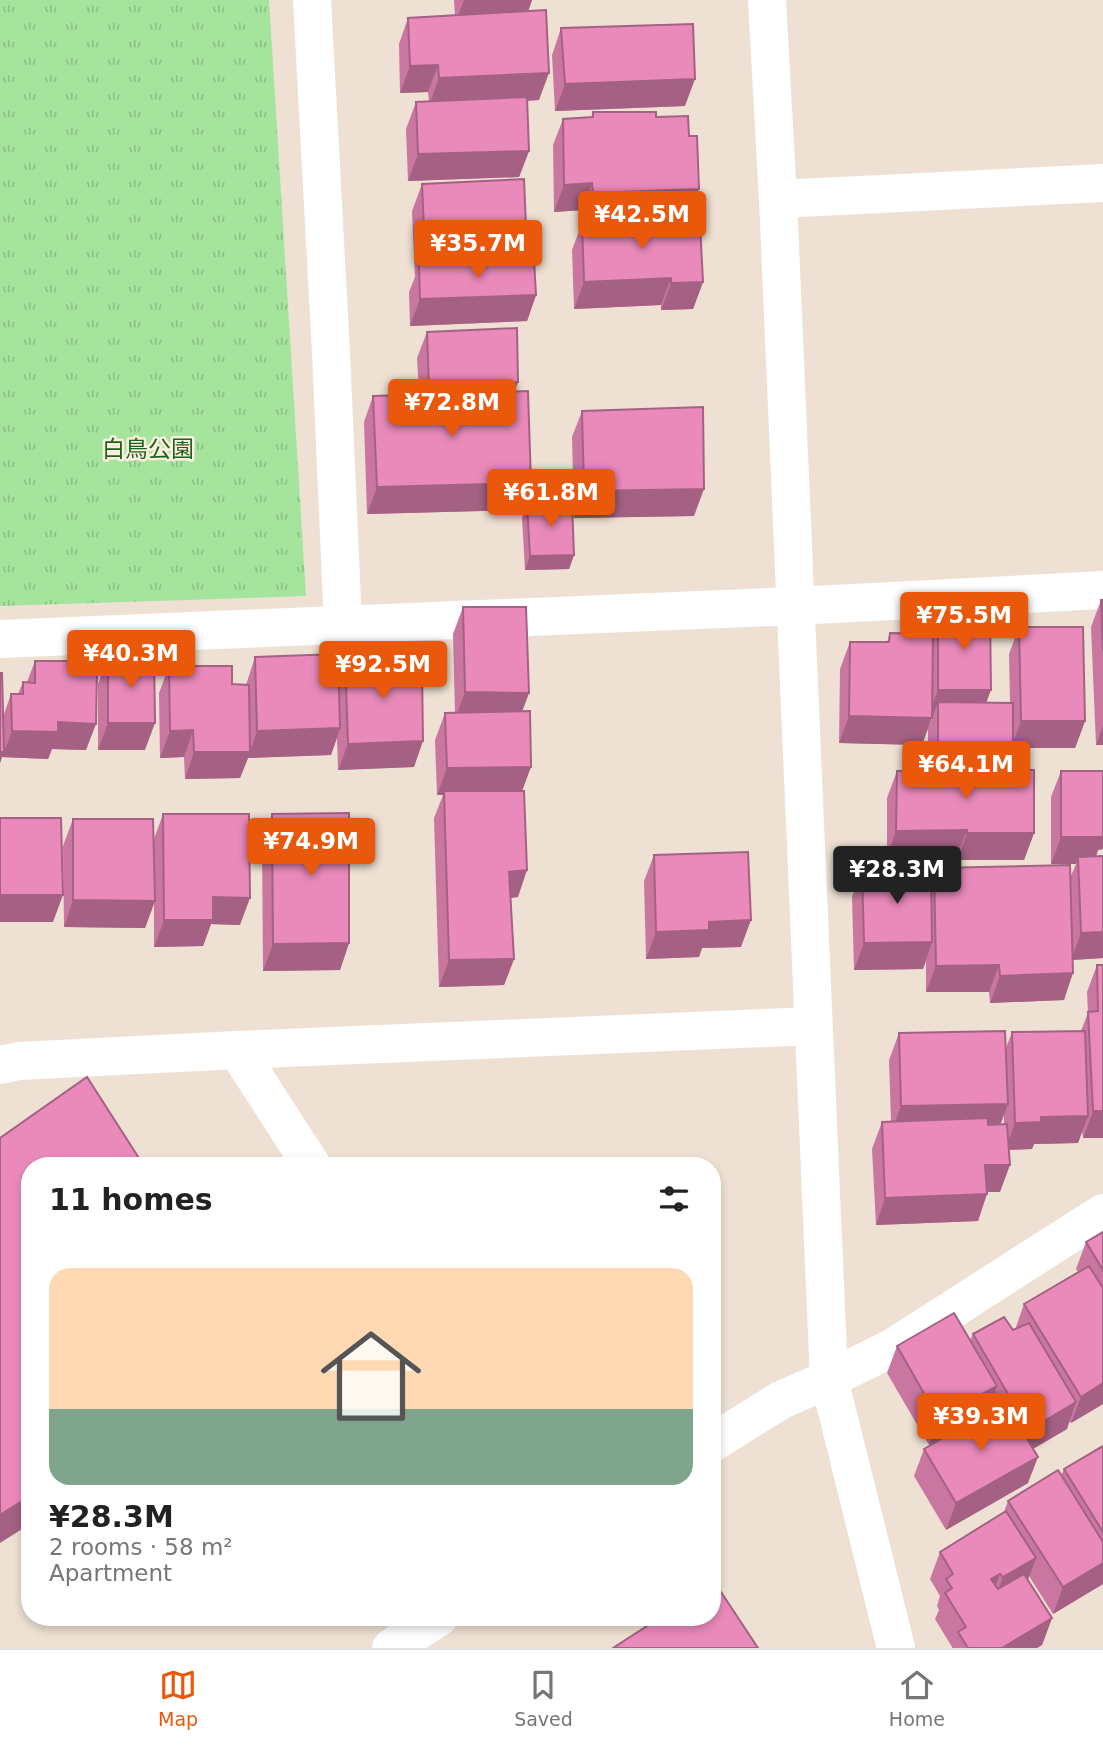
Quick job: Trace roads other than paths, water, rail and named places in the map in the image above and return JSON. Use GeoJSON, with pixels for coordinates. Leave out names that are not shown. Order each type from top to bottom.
{"type":"FeatureCollection","features":[{"type":"Feature","properties":{"kind":"street"},"geometry":{"type":"LineString","coordinates":[[312,0],[343,625]]}},
{"type":"Feature","properties":{"kind":"street"},"geometry":{"type":"LineString","coordinates":[[767,0],[829,1379],[896,1648]]}},
{"type":"Feature","properties":{"kind":"street"},"geometry":{"type":"LineString","coordinates":[[778,199],[1103,183]]}},
{"type":"Feature","properties":{"kind":"street"},"geometry":{"type":"LineString","coordinates":[[0,639],[795,606],[1103,590]]}},
{"type":"Feature","properties":{"kind":"street"},"geometry":{"type":"LineString","coordinates":[[0,1065],[237,1050],[813,1026]]}},
{"type":"Feature","properties":{"kind":"street"},"geometry":{"type":"LineString","coordinates":[[237,1050],[306,1157]]}},
{"type":"Feature","properties":{"kind":"street"},"geometry":{"type":"LineString","coordinates":[[721,1437],[781,1400],[892,1348],[1103,1213]]}},
{"type":"Feature","properties":{"kind":"street"},"geometry":{"type":"LineString","coordinates":[[391,1648],[425,1626]]}},
{"type":"Feature","properties":{"kind":"park label","name":"白鳥公園"},"geometry":{"type":"Point","coordinates":[148,449]}}]}
